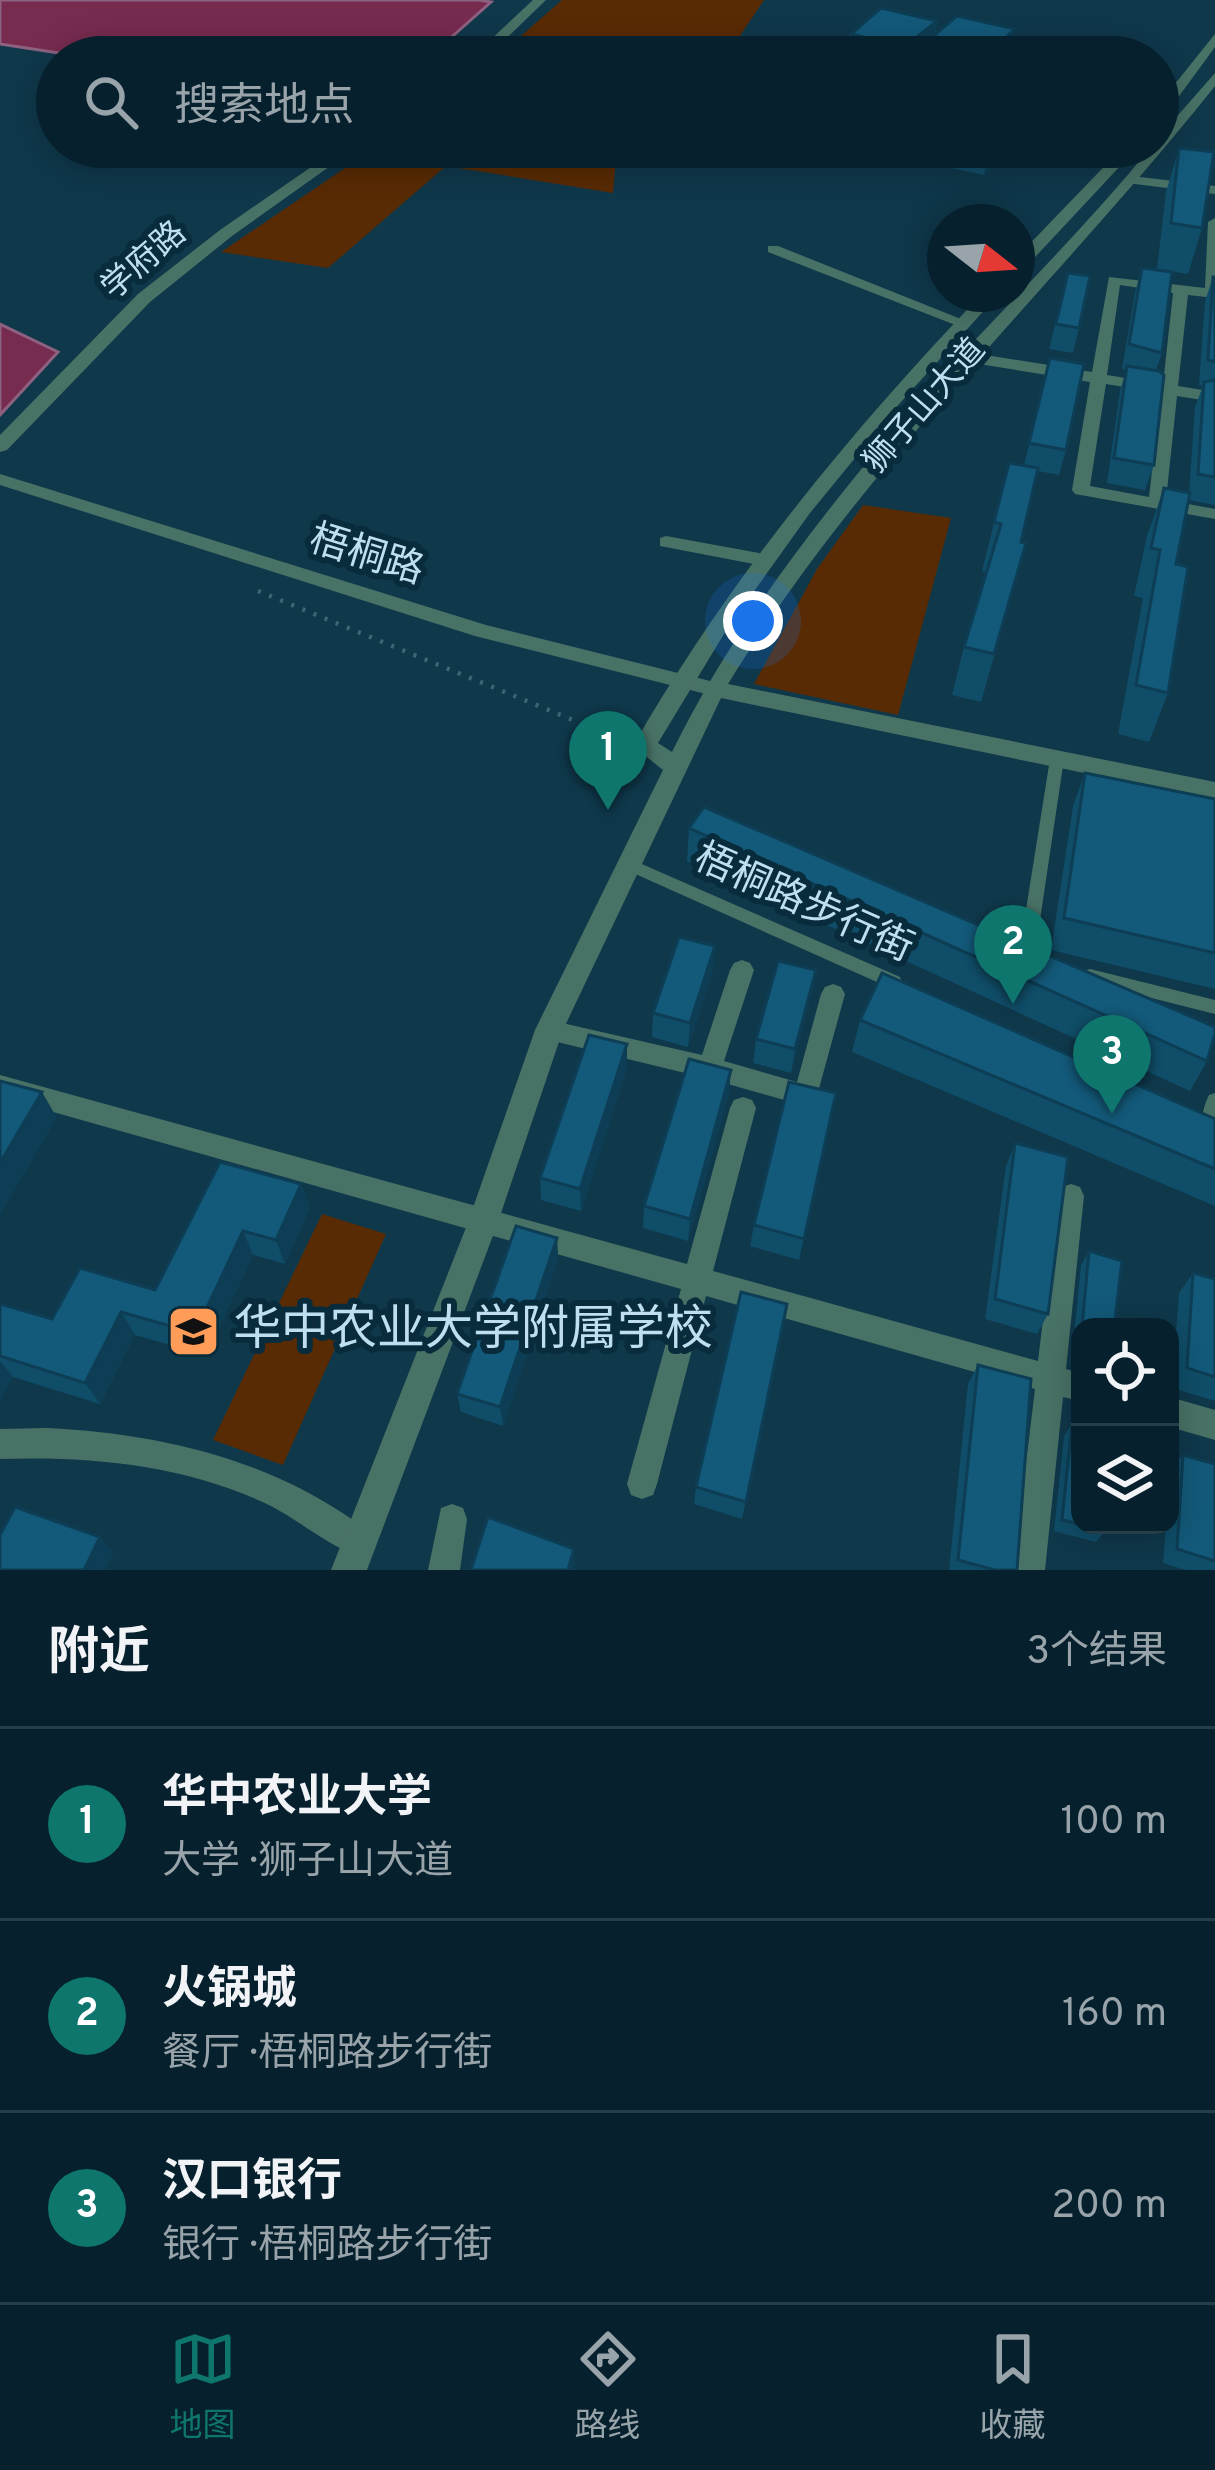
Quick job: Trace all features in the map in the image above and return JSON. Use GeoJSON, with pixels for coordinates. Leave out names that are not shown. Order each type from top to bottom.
{"type":"FeatureCollection","features":[{"type":"Feature","properties":{"kind":"street"},"geometry":{"type":"LineString","coordinates":[[501,36],[540,0]]}},
{"type":"Feature","properties":{"kind":"street"},"geometry":{"type":"LineString","coordinates":[[1179,87],[1215,38]]}},
{"type":"Feature","properties":{"kind":"street","name":"狮子山大道"},"geometry":{"type":"LineString","coordinates":[[1179,121],[1215,76]]}},
{"type":"Feature","properties":{"kind":"street","name":"学府路"},"geometry":{"type":"LineString","coordinates":[[0,446],[144,298],[226,232],[319,168]]}},
{"type":"Feature","properties":{"kind":"street"},"geometry":{"type":"LineString","coordinates":[[1035,248],[1112,168]]}},
{"type":"Feature","properties":{"kind":"street","name":"狮子山大道"},"geometry":{"type":"LineString","coordinates":[[354,1556],[482,1225],[549,1030],[714,689],[759,616],[884,453],[943,382],[973,358],[987,335],[1142,168]]}},
{"type":"Feature","properties":{"kind":"street"},"geometry":{"type":"LineString","coordinates":[[1132,180],[1215,190]]}},
{"type":"Feature","properties":{"kind":"street"},"geometry":{"type":"LineString","coordinates":[[1215,222],[1214,294],[1114,280],[1081,490],[1215,514]]}},
{"type":"Feature","properties":{"kind":"street"},"geometry":{"type":"LineString","coordinates":[[773,249],[963,323]]}},
{"type":"Feature","properties":{"kind":"street"},"geometry":{"type":"LineString","coordinates":[[1156,504],[1181,290]]}},
{"type":"Feature","properties":{"kind":"street","name":"狮子山大道"},"geometry":{"type":"LineString","coordinates":[[645,746],[759,559],[974,312]]}},
{"type":"Feature","properties":{"kind":"street"},"geometry":{"type":"LineString","coordinates":[[973,358],[1215,398]]}},
{"type":"Feature","properties":{"kind":"street","name":"梧桐路"},"geometry":{"type":"LineString","coordinates":[[0,478],[482,631],[679,684],[714,689]]}},
{"type":"Feature","properties":{"kind":"street"},"geometry":{"type":"LineString","coordinates":[[666,542],[759,559]]}},
{"type":"Feature","properties":{"kind":"street"},"geometry":{"type":"LineString","coordinates":[[714,689],[1215,790]]}},
{"type":"Feature","properties":{"kind":"street"},"geometry":{"type":"LineString","coordinates":[[589,727],[645,746],[676,766]]}},
{"type":"Feature","properties":{"kind":"street"},"geometry":{"type":"LineString","coordinates":[[1045,965],[1025,960],[1057,759]]}},
{"type":"Feature","properties":{"kind":"street","name":"梧桐路步行街"},"geometry":{"type":"LineString","coordinates":[[628,864],[909,988]]}},
{"type":"Feature","properties":{"kind":"street"},"geometry":{"type":"LineString","coordinates":[[710,1068],[742,970]]}},
{"type":"Feature","properties":{"kind":"street"},"geometry":{"type":"LineString","coordinates":[[1065,970],[1215,1007]]}},
{"type":"Feature","properties":{"kind":"street"},"geometry":{"type":"LineString","coordinates":[[549,1030],[806,1095],[833,994]]}},
{"type":"Feature","properties":{"kind":"street"},"geometry":{"type":"LineString","coordinates":[[0,1087],[482,1225],[1071,1384]]}},
{"type":"Feature","properties":{"kind":"street"},"geometry":{"type":"LineString","coordinates":[[1189,1112],[1213,1123],[1215,1101]]}},
{"type":"Feature","properties":{"kind":"street"},"geometry":{"type":"LineString","coordinates":[[642,1484],[743,1108]]}},
{"type":"Feature","properties":{"kind":"street"},"geometry":{"type":"LineString","coordinates":[[1029,1570],[1071,1196]]}},
{"type":"Feature","properties":{"kind":"street"},"geometry":{"type":"LineString","coordinates":[[1179,1415],[1215,1425]]}},
{"type":"Feature","properties":{"kind":"street"},"geometry":{"type":"LineString","coordinates":[[0,1444],[52,1441],[190,1459],[313,1508],[354,1556]]}},
{"type":"Feature","properties":{"kind":"street"},"geometry":{"type":"LineString","coordinates":[[444,1570],[452,1519]]}},
{"type":"Feature","properties":{"kind":"path"},"geometry":{"type":"LineString","coordinates":[[257,591],[589,727]]}},
{"type":"Feature","properties":{"kind":"shaded area"},"geometry":{"type":"Polygon","coordinates":[[[0,0],[1215,0],[1215,1570],[0,1570],[0,0]]]}},
{"type":"Feature","properties":{"kind":"shaded area"},"geometry":{"type":"Polygon","coordinates":[[[0,0],[491,2],[453,36],[36,36],[36,50],[0,44],[0,0]]]}},
{"type":"Feature","properties":{"kind":"shaded area"},"geometry":{"type":"Polygon","coordinates":[[[562,0],[764,0],[740,36],[521,36],[562,0]]]}},
{"type":"Feature","properties":{"kind":"shaded area"},"geometry":{"type":"Polygon","coordinates":[[[345,168],[444,168],[328,268],[221,252],[345,168]]]}},
{"type":"Feature","properties":{"kind":"shaded area"},"geometry":{"type":"Polygon","coordinates":[[[458,168],[615,168],[613,193],[458,168]]]}},
{"type":"Feature","properties":{"kind":"shaded area"},"geometry":{"type":"Polygon","coordinates":[[[0,324],[58,352],[0,415],[0,324]]]}},
{"type":"Feature","properties":{"kind":"shaded area"},"geometry":{"type":"Polygon","coordinates":[[[863,505],[951,518],[898,715],[754,684],[817,569],[863,505]]]}},
{"type":"Feature","properties":{"kind":"shaded area"},"geometry":{"type":"Polygon","coordinates":[[[322,1214],[386,1234],[283,1465],[213,1440],[322,1214]]]}},
{"type":"Feature","properties":{"kind":"building"},"geometry":{"type":"Polygon","coordinates":[[[881,8],[937,21],[918,36],[851,34],[881,8]]]}},
{"type":"Feature","properties":{"kind":"building"},"geometry":{"type":"Polygon","coordinates":[[[957,16],[1015,29],[1007,36],[933,36],[957,16]]]}},
{"type":"Feature","properties":{"kind":"building"},"geometry":{"type":"Polygon","coordinates":[[[1179,148],[1214,152],[1202,228],[1171,223],[1179,148]]]}},
{"type":"Feature","properties":{"kind":"building"},"geometry":{"type":"Polygon","coordinates":[[[1142,268],[1172,272],[1162,353],[1129,344],[1142,268]]]}},
{"type":"Feature","properties":{"kind":"building"},"geometry":{"type":"Polygon","coordinates":[[[1068,273],[1090,276],[1079,328],[1056,324],[1068,273]]]}},
{"type":"Feature","properties":{"kind":"building"},"geometry":{"type":"Polygon","coordinates":[[[1215,277],[1215,362],[1208,360],[1215,277]]]}},
{"type":"Feature","properties":{"kind":"building"},"geometry":{"type":"Polygon","coordinates":[[[1050,358],[1084,364],[1066,450],[1029,443],[1050,358]]]}},
{"type":"Feature","properties":{"kind":"building"},"geometry":{"type":"Polygon","coordinates":[[[1127,366],[1164,375],[1154,465],[1114,458],[1127,366]]]}},
{"type":"Feature","properties":{"kind":"building"},"geometry":{"type":"Polygon","coordinates":[[[1215,380],[1215,477],[1198,474],[1204,382],[1215,380]]]}},
{"type":"Feature","properties":{"kind":"building"},"geometry":{"type":"Polygon","coordinates":[[[1009,463],[1038,468],[1021,542],[1026,543],[994,654],[964,647],[1001,524],[994,522],[1009,463]]]}},
{"type":"Feature","properties":{"kind":"building"},"geometry":{"type":"Polygon","coordinates":[[[1164,488],[1190,493],[1176,564],[1188,567],[1168,693],[1136,685],[1160,550],[1151,548],[1164,488]]]}},
{"type":"Feature","properties":{"kind":"building"},"geometry":{"type":"Polygon","coordinates":[[[1085,773],[1215,799],[1215,953],[1064,918],[1085,773]]]}},
{"type":"Feature","properties":{"kind":"building"},"geometry":{"type":"Polygon","coordinates":[[[704,807],[1215,1027],[1207,1061],[689,828],[704,807]]]}},
{"type":"Feature","properties":{"kind":"building"},"geometry":{"type":"Polygon","coordinates":[[[679,937],[715,946],[690,1023],[653,1013],[679,937]]]}},
{"type":"Feature","properties":{"kind":"building"},"geometry":{"type":"Polygon","coordinates":[[[778,961],[816,970],[795,1049],[756,1039],[778,961]]]}},
{"type":"Feature","properties":{"kind":"building"},"geometry":{"type":"Polygon","coordinates":[[[882,973],[1215,1119],[1215,1169],[860,1020],[882,973]]]}},
{"type":"Feature","properties":{"kind":"building"},"geometry":{"type":"Polygon","coordinates":[[[589,1035],[627,1044],[580,1189],[540,1178],[589,1035]]]}},
{"type":"Feature","properties":{"kind":"building"},"geometry":{"type":"Polygon","coordinates":[[[689,1059],[731,1070],[690,1219],[644,1206],[689,1059]]]}},
{"type":"Feature","properties":{"kind":"building"},"geometry":{"type":"Polygon","coordinates":[[[0,1081],[42,1092],[0,1163],[0,1081]]]}},
{"type":"Feature","properties":{"kind":"building"},"geometry":{"type":"Polygon","coordinates":[[[789,1082],[836,1093],[804,1239],[754,1225],[789,1082]]]}},
{"type":"Feature","properties":{"kind":"building"},"geometry":{"type":"Polygon","coordinates":[[[1015,1143],[1068,1157],[1048,1314],[995,1299],[1015,1143]]]}},
{"type":"Feature","properties":{"kind":"building"},"geometry":{"type":"Polygon","coordinates":[[[220,1162],[301,1184],[276,1240],[243,1231],[195,1333],[121,1312],[85,1383],[0,1356],[0,1304],[52,1319],[80,1268],[155,1290],[220,1162]]]}},
{"type":"Feature","properties":{"kind":"building"},"geometry":{"type":"Polygon","coordinates":[[[516,1226],[557,1238],[500,1407],[457,1394],[516,1226]]]}},
{"type":"Feature","properties":{"kind":"building"},"geometry":{"type":"Polygon","coordinates":[[[1089,1251],[1122,1261],[1115,1318],[1083,1318],[1089,1251]]]}},
{"type":"Feature","properties":{"kind":"building"},"geometry":{"type":"Polygon","coordinates":[[[1193,1273],[1215,1279],[1215,1377],[1187,1368],[1193,1273]]]}},
{"type":"Feature","properties":{"kind":"building"},"geometry":{"type":"Polygon","coordinates":[[[741,1292],[787,1304],[746,1502],[696,1487],[741,1292]]]}},
{"type":"Feature","properties":{"kind":"building"},"geometry":{"type":"Polygon","coordinates":[[[978,1365],[1031,1379],[1017,1570],[995,1570],[958,1560],[978,1365]]]}},
{"type":"Feature","properties":{"kind":"building"},"geometry":{"type":"Polygon","coordinates":[[[1071,1434],[1071,1522],[1062,1520],[1071,1434]]]}},
{"type":"Feature","properties":{"kind":"building"},"geometry":{"type":"Polygon","coordinates":[[[1183,1455],[1215,1464],[1215,1561],[1177,1549],[1183,1455]]]}},
{"type":"Feature","properties":{"kind":"building"},"geometry":{"type":"Polygon","coordinates":[[[15,1507],[100,1537],[84,1570],[0,1570],[0,1535],[15,1507]]]}},
{"type":"Feature","properties":{"kind":"building"},"geometry":{"type":"Polygon","coordinates":[[[488,1517],[574,1549],[568,1570],[471,1570],[488,1517]]]}},
{"type":"Feature","properties":{"kind":"place","name":"华中农业大学"},"geometry":{"type":"Point","coordinates":[608,810]}},
{"type":"Feature","properties":{"kind":"place","name":"火锅城"},"geometry":{"type":"Point","coordinates":[1013,1004]}},
{"type":"Feature","properties":{"kind":"place","name":"汉口银行"},"geometry":{"type":"Point","coordinates":[1112,1114]}},
{"type":"Feature","properties":{"kind":"place","name":"华中农业大学附属学校"},"geometry":{"type":"Point","coordinates":[194,1332]}}]}
